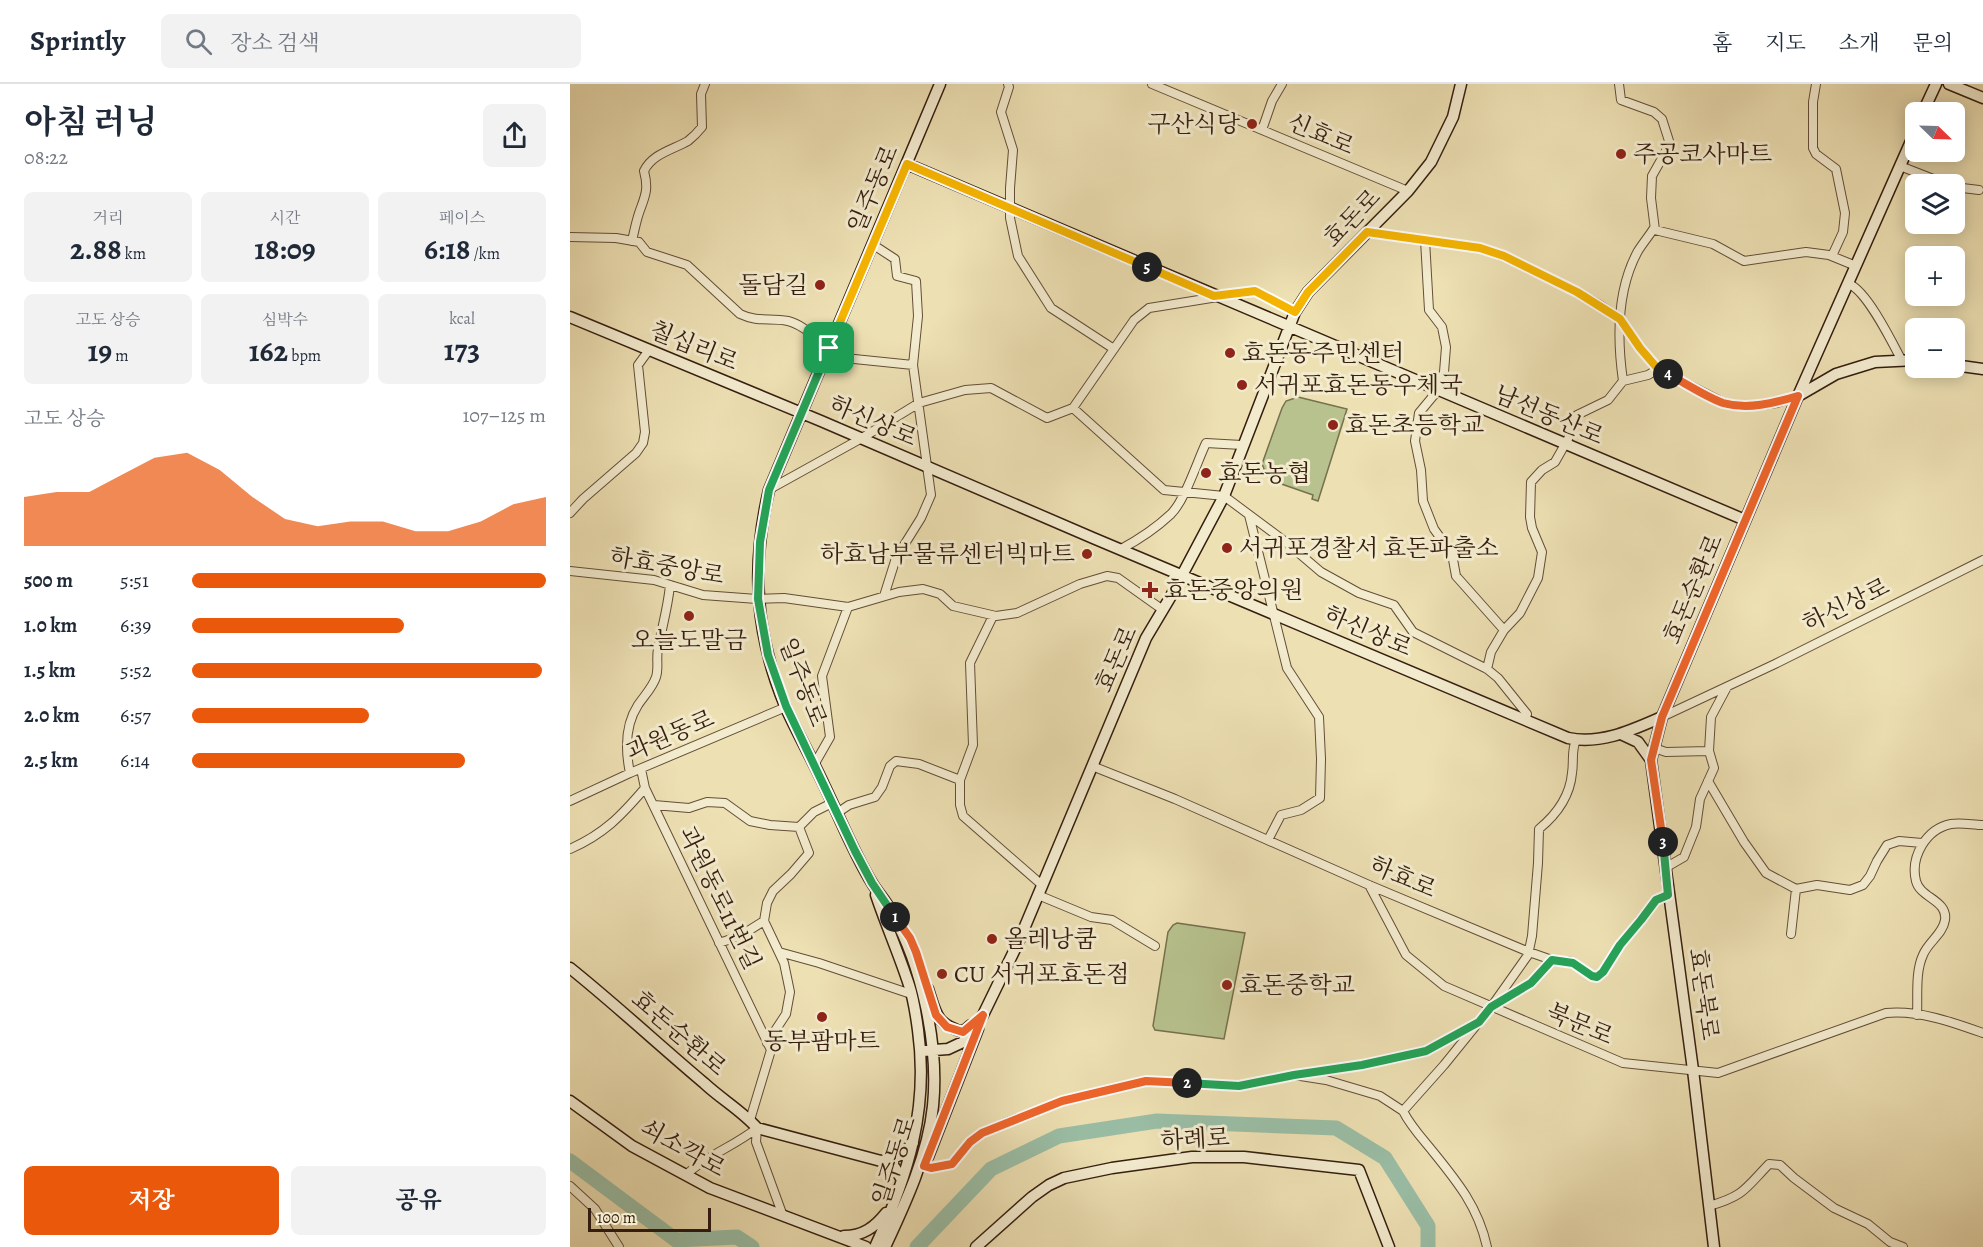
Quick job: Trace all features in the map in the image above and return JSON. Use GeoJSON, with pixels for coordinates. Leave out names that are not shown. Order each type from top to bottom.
{"type":"FeatureCollection","features":[{"type":"Feature","properties":{"kind":"street"},"geometry":{"type":"LineString","coordinates":[[632,241],[638,215],[647,194],[644,171],[648,164],[661,154],[690,140],[702,127],[701,94],[705,84]]}},
{"type":"Feature","properties":{"kind":"street","name":"일주동로"},"geometry":{"type":"LineString","coordinates":[[875,1247],[894,1202],[914,1141],[919,1114],[921,1050],[911,994],[872,883],[786,706],[768,655],[758,599],[760,542],[769,490],[940,84]]}},
{"type":"Feature","properties":{"kind":"street"},"geometry":{"type":"LineString","coordinates":[[1008,84],[1001,112],[1013,150],[1010,218],[1018,256],[1050,308],[1114,349]]}},
{"type":"Feature","properties":{"kind":"street","name":"신효로"},"geometry":{"type":"LineString","coordinates":[[1152,84],[1408,191]]}},
{"type":"Feature","properties":{"kind":"street"},"geometry":{"type":"LineString","coordinates":[[1262,130],[1272,101],[1282,84]]}},
{"type":"Feature","properties":{"kind":"street","name":"효돈로"},"geometry":{"type":"LineString","coordinates":[[921,1050],[948,1049],[963,1042],[983,1015],[1018,943],[1146,638],[1224,496],[1295,312],[1308,292],[1408,191],[1431,162],[1453,117],[1461,84]]}},
{"type":"Feature","properties":{"kind":"street"},"geometry":{"type":"LineString","coordinates":[[1619,84],[1621,100],[1654,112],[1662,119],[1670,144],[1652,176],[1651,198],[1655,229],[1638,252],[1621,305],[1619,345],[1623,381]]}},
{"type":"Feature","properties":{"kind":"street"},"geometry":{"type":"LineString","coordinates":[[1816,84],[1813,148],[1816,154],[1836,169],[1845,213],[1843,232],[1832,256]]}},
{"type":"Feature","properties":{"kind":"street"},"geometry":{"type":"LineString","coordinates":[[1928,102],[1936,84]]}},
{"type":"Feature","properties":{"kind":"street"},"geometry":{"type":"LineString","coordinates":[[1949,84],[1983,98]]}},
{"type":"Feature","properties":{"kind":"street","name":"효돈순환로"},"geometry":{"type":"LineString","coordinates":[[1654,748],[1662,717],[1745,520],[1905,155]]}},
{"type":"Feature","properties":{"kind":"street","name":"남선동산로"},"geometry":{"type":"LineString","coordinates":[[907,164],[1745,520]]}},
{"type":"Feature","properties":{"kind":"street"},"geometry":{"type":"LineString","coordinates":[[1900,166],[1920,174]]}},
{"type":"Feature","properties":{"kind":"street"},"geometry":{"type":"LineString","coordinates":[[1965,188],[1979,190]]}},
{"type":"Feature","properties":{"kind":"street"},"geometry":{"type":"LineString","coordinates":[[1655,229],[1713,244],[1744,261],[1806,252],[1832,256],[1856,266]]}},
{"type":"Feature","properties":{"kind":"street"},"geometry":{"type":"LineString","coordinates":[[1367,232],[1480,248],[1504,256],[1577,292],[1620,319],[1658,369],[1722,402],[1738,406],[1777,403],[1798,396],[1836,374],[1875,362],[1905,361]]}},
{"type":"Feature","properties":{"kind":"street"},"geometry":{"type":"LineString","coordinates":[[570,237],[616,238],[639,242],[647,252],[687,265],[740,314],[762,321],[790,321],[827,352],[913,365]]}},
{"type":"Feature","properties":{"kind":"street"},"geometry":{"type":"LineString","coordinates":[[1425,240],[1429,310],[1442,327],[1446,347],[1444,372],[1434,395],[1419,412],[1415,441],[1421,470],[1423,501],[1434,529],[1452,554],[1456,576],[1504,630]]}},
{"type":"Feature","properties":{"kind":"street"},"geometry":{"type":"LineString","coordinates":[[872,244],[895,259],[897,276],[916,281],[918,328],[913,365],[928,467]]}},
{"type":"Feature","properties":{"kind":"street"},"geometry":{"type":"LineString","coordinates":[[1849,284],[1855,286],[1878,319],[1902,361]]}},
{"type":"Feature","properties":{"kind":"street"},"geometry":{"type":"LineString","coordinates":[[769,490],[919,403],[965,390],[991,388],[1047,418],[1073,408],[1134,320],[1149,308],[1255,291],[1295,312]]}},
{"type":"Feature","properties":{"kind":"street","name":"칠십리로"},"geometry":{"type":"LineString","coordinates":[[570,317],[802,413]]}},
{"type":"Feature","properties":{"kind":"street"},"geometry":{"type":"LineString","coordinates":[[570,513],[582,499],[636,453],[643,443],[645,432],[638,365],[649,350]]}},
{"type":"Feature","properties":{"kind":"street"},"geometry":{"type":"LineString","coordinates":[[1965,367],[1983,369]]}},
{"type":"Feature","properties":{"kind":"street"},"geometry":{"type":"LineString","coordinates":[[1487,669],[1491,652],[1504,630],[1521,613],[1538,578],[1542,552],[1530,517],[1531,482],[1542,470],[1555,462],[1565,445],[1577,415],[1608,400],[1623,381],[1648,375],[1658,369]]}},
{"type":"Feature","properties":{"kind":"street"},"geometry":{"type":"LineString","coordinates":[[1073,408],[1164,490],[1224,496],[1321,572],[1359,593],[1394,605],[1413,632],[1487,669],[1498,678],[1527,714],[1525,720]]}},
{"type":"Feature","properties":{"kind":"street","name":"하신상로"},"geometry":{"type":"LineString","coordinates":[[802,413],[1576,740],[1621,734],[1662,717],[1983,560]]}},
{"type":"Feature","properties":{"kind":"street"},"geometry":{"type":"LineString","coordinates":[[1121,549],[1141,538],[1172,513],[1206,443],[1242,445]]}},
{"type":"Feature","properties":{"kind":"street","name":"하신상로"},"geometry":{"type":"LineString","coordinates":[[884,596],[896,558],[921,518],[931,495],[928,467]]}},
{"type":"Feature","properties":{"kind":"street"},"geometry":{"type":"LineString","coordinates":[[1250,515],[1287,668],[1319,717],[1320,798],[1301,810],[1281,816],[1268,840]]}},
{"type":"Feature","properties":{"kind":"street","name":"하효중앙로"},"geometry":{"type":"LineString","coordinates":[[570,571],[654,580],[703,595],[758,599],[784,598],[848,607],[884,596],[923,589],[940,594],[953,606],[993,615],[1017,613],[1080,584],[1107,576],[1118,578],[1163,610]]}},
{"type":"Feature","properties":{"kind":"street"},"geometry":{"type":"LineString","coordinates":[[630,773],[628,726],[637,707],[656,680],[657,652],[669,604],[670,585]]}},
{"type":"Feature","properties":{"kind":"street"},"geometry":{"type":"LineString","coordinates":[[814,765],[830,737],[822,676],[848,607]]}},
{"type":"Feature","properties":{"kind":"street"},"geometry":{"type":"LineString","coordinates":[[993,615],[970,663],[973,746],[960,780],[960,805],[963,816],[1040,890],[1091,917],[1112,920],[1155,946]]}},
{"type":"Feature","properties":{"kind":"street"},"geometry":{"type":"LineString","coordinates":[[1665,868],[1684,857],[1696,827],[1700,799],[1714,768],[1709,751],[1710,717],[1727,686]]}},
{"type":"Feature","properties":{"kind":"street","name":"과원동로"},"geometry":{"type":"LineString","coordinates":[[570,801],[786,706]]}},
{"type":"Feature","properties":{"kind":"street"},"geometry":{"type":"LineString","coordinates":[[1621,734],[1638,742],[1651,760]]}},
{"type":"Feature","properties":{"kind":"street"},"geometry":{"type":"LineString","coordinates":[[1403,1111],[1439,1072],[1491,1007],[1529,952],[1539,829],[1551,819],[1567,794],[1571,782],[1572,749],[1576,740]]}},
{"type":"Feature","properties":{"kind":"street"},"geometry":{"type":"LineString","coordinates":[[1654,748],[1666,752],[1709,751]]}},
{"type":"Feature","properties":{"kind":"street","name":"효돈북로"},"geometry":{"type":"LineString","coordinates":[[1654,748],[1651,760],[1714,1247]]}},
{"type":"Feature","properties":{"kind":"street"},"geometry":{"type":"LineString","coordinates":[[654,805],[688,808],[707,802],[725,803],[750,821],[799,827],[814,812],[875,797],[882,787],[890,766],[896,761],[919,764],[960,780]]}},
{"type":"Feature","properties":{"kind":"street","name":"하효로"},"geometry":{"type":"LineString","coordinates":[[1092,766],[1175,799],[1369,885],[1529,952],[1552,960],[1573,963],[1592,976],[1597,977],[1603,972],[1620,945],[1656,900],[1668,895]]}},
{"type":"Feature","properties":{"kind":"street","name":"과원동로11번길"},"geometry":{"type":"LineString","coordinates":[[641,769],[645,789],[767,1043]]}},
{"type":"Feature","properties":{"kind":"street"},"geometry":{"type":"LineString","coordinates":[[1708,782],[1744,842],[1766,873],[1796,889],[1817,885],[1850,890],[1863,885],[1887,845],[1899,841],[1922,843]]}},
{"type":"Feature","properties":{"kind":"street"},"geometry":{"type":"LineString","coordinates":[[570,849],[590,840],[609,827],[645,789]]}},
{"type":"Feature","properties":{"kind":"street"},"geometry":{"type":"LineString","coordinates":[[1917,1015],[1918,972],[1923,955],[1943,928],[1946,918],[1934,899],[1921,890],[1916,882],[1915,867],[1922,843],[1930,834],[1950,824],[1983,825]]}},
{"type":"Feature","properties":{"kind":"street"},"geometry":{"type":"LineString","coordinates":[[687,1174],[694,1167],[746,1137],[753,1124],[771,1050],[767,1043],[786,1014],[790,992],[784,963],[764,921],[766,903],[773,891],[809,853],[799,827]]}},
{"type":"Feature","properties":{"kind":"street","name":"일주동로"},"geometry":{"type":"LineString","coordinates":[[872,883],[893,913],[915,964],[924,996],[934,1071],[930,1125],[918,1171],[885,1247]]}},
{"type":"Feature","properties":{"kind":"street","name":"북문로"},"geometry":{"type":"LineString","coordinates":[[1369,885],[1406,956],[1444,986],[1623,1063],[1718,1073],[1886,1013],[1902,1012],[1943,1020],[1983,1033]]}},
{"type":"Feature","properties":{"kind":"street"},"geometry":{"type":"LineString","coordinates":[[1791,934],[1796,889]]}},
{"type":"Feature","properties":{"kind":"street"},"geometry":{"type":"LineString","coordinates":[[893,913],[910,938],[916,952],[936,1015],[947,1027],[963,1032],[983,1015]]}},
{"type":"Feature","properties":{"kind":"street"},"geometry":{"type":"LineString","coordinates":[[719,943],[740,936],[764,921]]}},
{"type":"Feature","properties":{"kind":"street"},"geometry":{"type":"LineString","coordinates":[[778,952],[819,963],[911,994]]}},
{"type":"Feature","properties":{"kind":"street"},"geometry":{"type":"LineString","coordinates":[[1491,1007],[1531,983],[1552,960]]}},
{"type":"Feature","properties":{"kind":"street","name":"효돈순환로"},"geometry":{"type":"LineString","coordinates":[[571,970],[616,1005],[753,1124],[881,1161]]}},
{"type":"Feature","properties":{"kind":"street"},"geometry":{"type":"LineString","coordinates":[[896,1222],[924,1166],[983,1015]]}},
{"type":"Feature","properties":{"kind":"street"},"geometry":{"type":"LineString","coordinates":[[924,1166],[931,1168],[952,1164],[970,1142],[982,1133],[1062,1101],[1146,1081],[1239,1086],[1362,1065],[1426,1051],[1479,1022]]}},
{"type":"Feature","properties":{"kind":"street"},"geometry":{"type":"LineString","coordinates":[[1294,1075],[1326,1080],[1380,1096],[1403,1111],[1410,1125],[1464,1190],[1473,1205],[1487,1247]]}},
{"type":"Feature","properties":{"kind":"street","name":"쇠소깍로"},"geometry":{"type":"LineString","coordinates":[[570,1101],[632,1146],[710,1188],[866,1247]]}},
{"type":"Feature","properties":{"kind":"street","name":"쇠소깍로"},"geometry":{"type":"LineString","coordinates":[[753,1124],[756,1142],[783,1216]]}},
{"type":"Feature","properties":{"kind":"street"},"geometry":{"type":"LineString","coordinates":[[881,1161],[894,1159],[904,1153],[914,1141]]}},
{"type":"Feature","properties":{"kind":"street","name":"하례로"},"geometry":{"type":"LineString","coordinates":[[976,1247],[1032,1197],[1056,1181],[1112,1168],[1192,1157],[1244,1157],[1359,1170],[1389,1247]]}},
{"type":"Feature","properties":{"kind":"street"},"geometry":{"type":"LineString","coordinates":[[881,1161],[895,1168],[902,1180]]}},
{"type":"Feature","properties":{"kind":"street"},"geometry":{"type":"LineString","coordinates":[[1709,1206],[1731,1200],[1748,1188],[1769,1164],[1780,1165],[1834,1208],[1868,1224],[1890,1242],[1903,1247]]}},
{"type":"Feature","properties":{"kind":"street"},"geometry":{"type":"LineString","coordinates":[[570,1186],[595,1209],[620,1247]]}},
{"type":"Feature","properties":{"kind":"street"},"geometry":{"type":"LineString","coordinates":[[838,1236],[853,1236],[866,1232],[879,1222],[894,1202]]}},
{"type":"Feature","properties":{"kind":"green space"},"geometry":{"type":"Polygon","coordinates":[[[1298,397],[1347,409],[1318,501],[1312,499],[1313,495],[1273,481],[1267,476],[1262,464],[1282,408],[1286,401],[1298,397]]]}},
{"type":"Feature","properties":{"kind":"green space"},"geometry":{"type":"Polygon","coordinates":[[[1177,923],[1245,933],[1224,1039],[1155,1030],[1153,1026],[1168,932],[1177,923]]]}},
{"type":"Feature","properties":{"kind":"waterway"},"geometry":{"type":"LineString","coordinates":[[917,1247],[991,1169],[1059,1136],[1157,1121],[1336,1128],[1385,1158],[1428,1226],[1428,1247]]}},
{"type":"Feature","properties":{"kind":"waterway"},"geometry":{"type":"LineString","coordinates":[[570,1161],[676,1240],[737,1237],[752,1247]]}},
{"type":"Feature","properties":{"kind":"place","name":"구산식당"},"geometry":{"type":"Point","coordinates":[1252,124]}},
{"type":"Feature","properties":{"kind":"place","name":"주공코사마트"},"geometry":{"type":"Point","coordinates":[1621,154]}},
{"type":"Feature","properties":{"kind":"place","name":"돌담길"},"geometry":{"type":"Point","coordinates":[820,285]}},
{"type":"Feature","properties":{"kind":"place","name":"효돈동주민센터"},"geometry":{"type":"Point","coordinates":[1230,353]}},
{"type":"Feature","properties":{"kind":"place","name":"서귀포효돈동우체국"},"geometry":{"type":"Point","coordinates":[1242,385]}},
{"type":"Feature","properties":{"kind":"place","name":"효돈초등학교"},"geometry":{"type":"Point","coordinates":[1333,425]}},
{"type":"Feature","properties":{"kind":"place","name":"효돈농협"},"geometry":{"type":"Point","coordinates":[1206,473]}},
{"type":"Feature","properties":{"kind":"place","name":"서귀포경찰서 효돈파출소"},"geometry":{"type":"Point","coordinates":[1227,548]}},
{"type":"Feature","properties":{"kind":"place","name":"하효남부물류센터빅마트"},"geometry":{"type":"Point","coordinates":[1087,554]}},
{"type":"Feature","properties":{"kind":"place","name":"효돈중앙의원"},"geometry":{"type":"Point","coordinates":[1150,590]}},
{"type":"Feature","properties":{"kind":"place","name":"오늘도말금"},"geometry":{"type":"Point","coordinates":[689,616]}},
{"type":"Feature","properties":{"kind":"place","name":"올레낭쿰"},"geometry":{"type":"Point","coordinates":[992,939]}},
{"type":"Feature","properties":{"kind":"place","name":"CU 서귀포효돈점"},"geometry":{"type":"Point","coordinates":[942,974]}},
{"type":"Feature","properties":{"kind":"place","name":"효돈중학교"},"geometry":{"type":"Point","coordinates":[1227,985]}},
{"type":"Feature","properties":{"kind":"place","name":"동부팜마트"},"geometry":{"type":"Point","coordinates":[822,1017]}},
{"type":"Feature","properties":{"kind":"route"},"geometry":{"type":"LineString","coordinates":[[907,164],[1214,296],[1255,291],[1295,312],[1308,292],[1367,232],[1480,248],[1504,256],[1600,305],[1620,319],[1658,369],[1722,402],[1738,406],[1754,406],[1777,403],[1798,396],[1786,429],[1662,717],[1651,760],[1668,895],[1656,900],[1597,977],[1573,963],[1552,960],[1531,983],[1491,1007],[1479,1022],[1426,1051],[1362,1065],[1239,1086],[1146,1081],[1116,1087],[1062,1101],[1005,1123],[982,1133],[970,1142],[952,1164],[931,1168],[924,1166],[983,1015],[963,1032],[947,1027],[936,1015],[910,938],[872,883],[786,706],[768,655],[758,599],[760,542],[769,490],[829,348],[907,164]]}}]}
